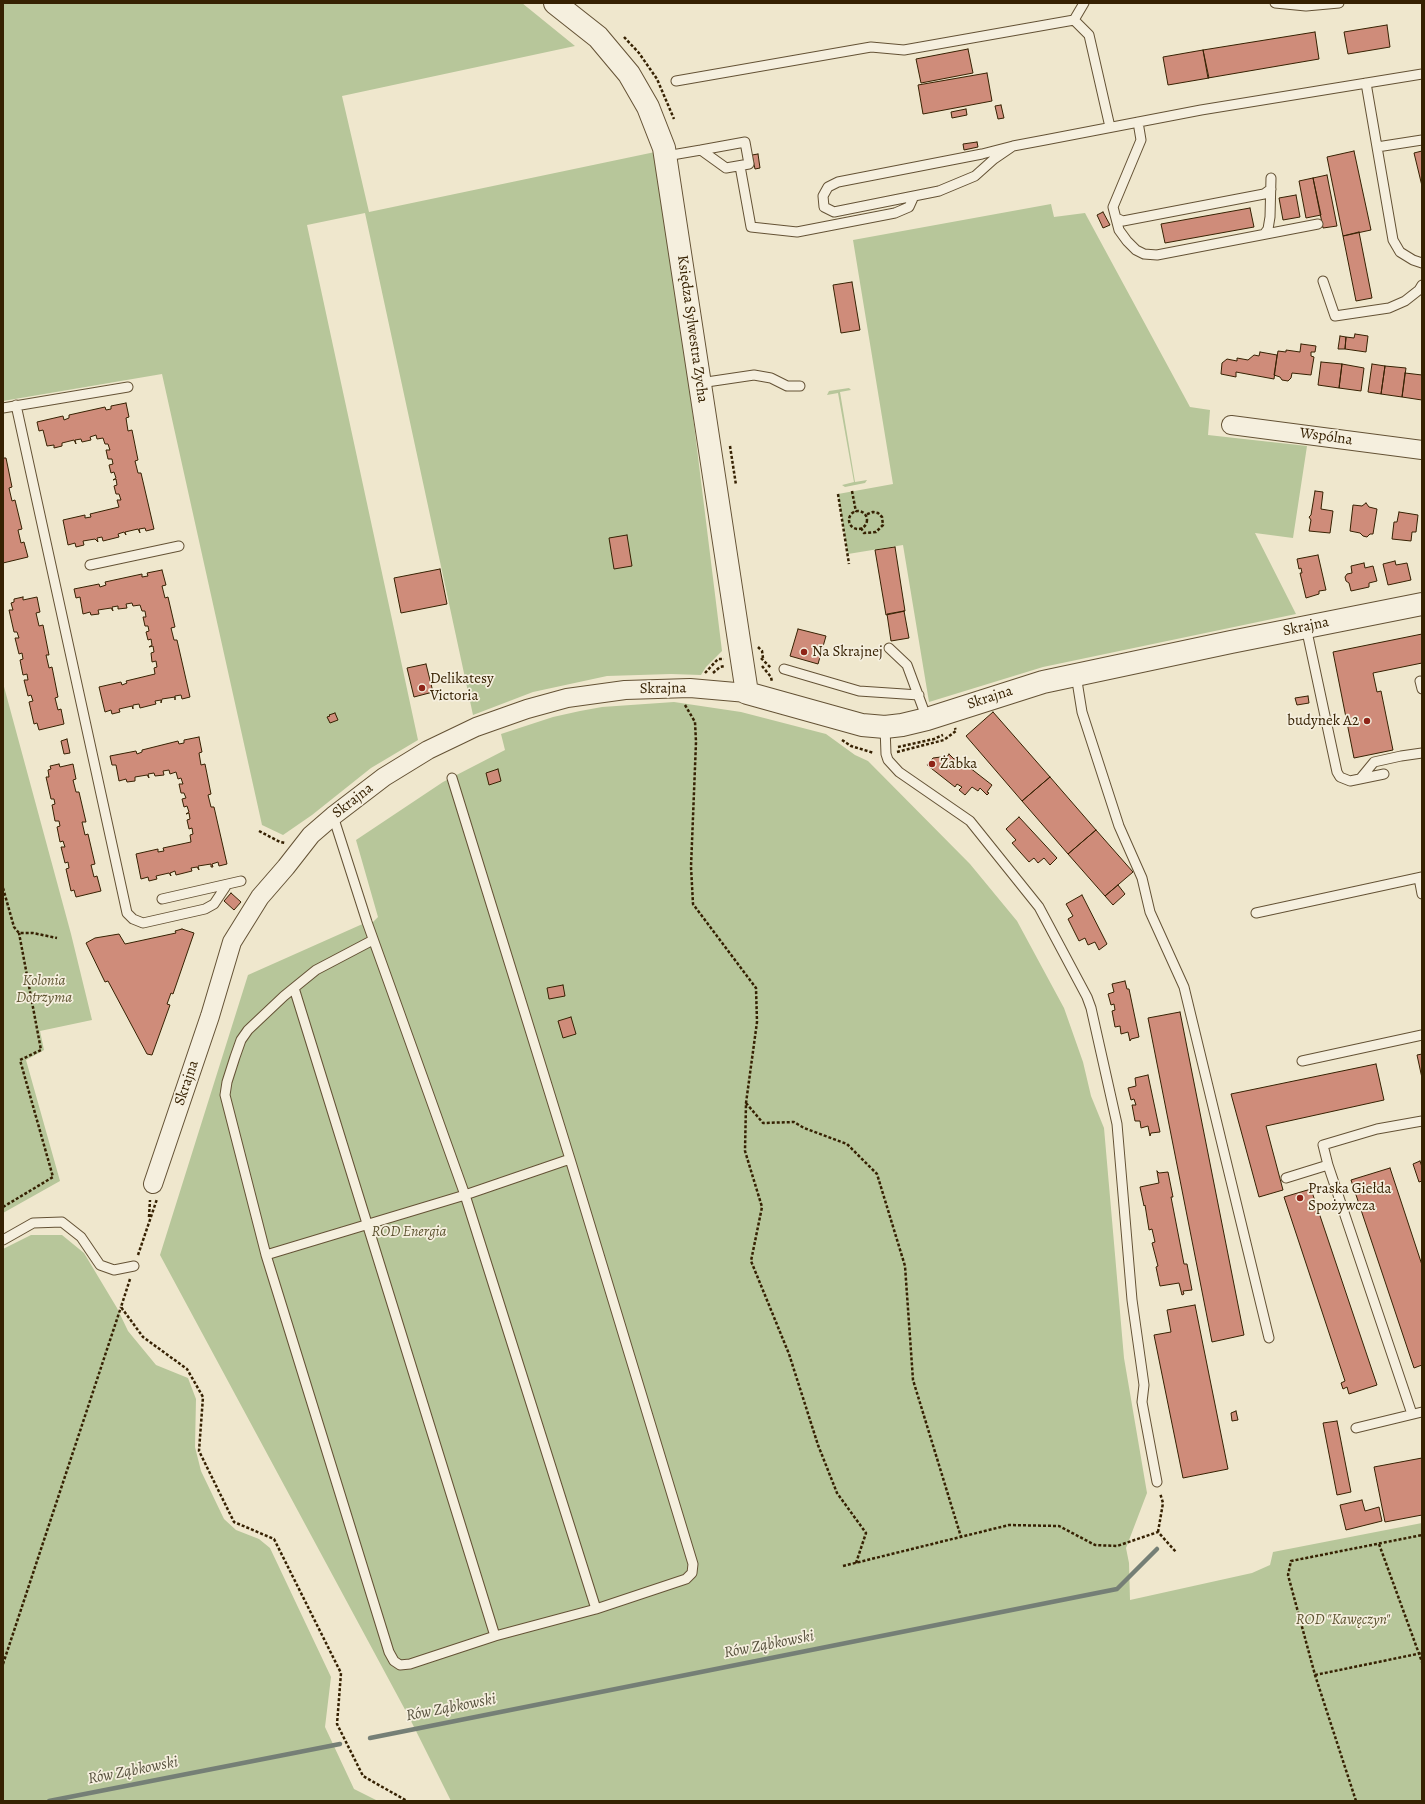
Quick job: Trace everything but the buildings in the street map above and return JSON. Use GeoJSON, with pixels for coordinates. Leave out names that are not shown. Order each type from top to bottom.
{"type":"FeatureCollection","features":[{"type":"Feature","properties":{"kind":"street","name":"Księdza Sylwestra Zycha"},"geometry":{"type":"LineString","coordinates":[[555,3],[598,37],[629,74],[648,107],[666,156],[747,693]]}},
{"type":"Feature","properties":{"kind":"street","name":"Wspólna"},"geometry":{"type":"LineString","coordinates":[[1231,424],[1422,450]]}},
{"type":"Feature","properties":{"kind":"street","name":"Skrajna"},"geometry":{"type":"LineString","coordinates":[[153,1184],[210,1016],[232,942],[260,897],[311,835],[333,816],[384,777],[428,750],[476,727],[527,708],[567,698],[625,690],[690,688],[747,693],[862,725],[902,725],[927,719],[1009,692],[1076,675],[1422,604]]}},
{"type":"Feature","properties":{"kind":"lane"},"geometry":{"type":"LineString","coordinates":[[676,81],[871,47],[904,50],[1074,20],[1084,3]]}},
{"type":"Feature","properties":{"kind":"lane"},"geometry":{"type":"LineString","coordinates":[[1275,3],[1306,6],[1339,3]]}},
{"type":"Feature","properties":{"kind":"lane"},"geometry":{"type":"LineString","coordinates":[[1074,20],[1089,35],[1110,127]]}},
{"type":"Feature","properties":{"kind":"lane"},"geometry":{"type":"LineString","coordinates":[[1012,146],[975,176],[939,191],[834,212],[824,207],[823,196],[828,187],[838,182],[982,154],[1012,146],[1110,127],[1422,74]]}},
{"type":"Feature","properties":{"kind":"lane"},"geometry":{"type":"LineString","coordinates":[[1366,83],[1393,240],[1400,252],[1422,263]]}},
{"type":"Feature","properties":{"kind":"lane"},"geometry":{"type":"LineString","coordinates":[[1138,122],[1141,140],[1113,207],[1120,230],[1127,241],[1136,250],[1144,254],[1157,255],[1318,224]]}},
{"type":"Feature","properties":{"kind":"lane"},"geometry":{"type":"LineString","coordinates":[[1377,147],[1422,140]]}},
{"type":"Feature","properties":{"kind":"lane"},"geometry":{"type":"LineString","coordinates":[[666,156],[745,142],[748,164],[726,168],[701,150]]}},
{"type":"Feature","properties":{"kind":"lane"},"geometry":{"type":"LineString","coordinates":[[740,166],[751,227],[796,232],[895,213],[909,207],[914,196]]}},
{"type":"Feature","properties":{"kind":"lane"},"geometry":{"type":"LineString","coordinates":[[1265,234],[1268,229],[1270,217],[1271,178]]}},
{"type":"Feature","properties":{"kind":"lane"},"geometry":{"type":"LineString","coordinates":[[1116,218],[1124,221],[1264,194],[1271,189]]}},
{"type":"Feature","properties":{"kind":"lane"},"geometry":{"type":"LineString","coordinates":[[1323,281],[1335,316],[1389,308],[1405,301],[1419,290],[1422,285]]}},
{"type":"Feature","properties":{"kind":"lane"},"geometry":{"type":"LineString","coordinates":[[700,383],[754,375],[771,378],[787,386],[800,386]]}},
{"type":"Feature","properties":{"kind":"lane"},"geometry":{"type":"LineString","coordinates":[[3,408],[128,387]]}},
{"type":"Feature","properties":{"kind":"lane"},"geometry":{"type":"LineString","coordinates":[[16,406],[127,913],[133,919],[144,923],[205,909],[214,904],[226,886]]}},
{"type":"Feature","properties":{"kind":"lane"},"geometry":{"type":"LineString","coordinates":[[90,565],[179,546]]}},
{"type":"Feature","properties":{"kind":"lane"},"geometry":{"type":"LineString","coordinates":[[1306,627],[1337,772],[1340,777],[1350,781],[1384,774]]}},
{"type":"Feature","properties":{"kind":"lane"},"geometry":{"type":"LineString","coordinates":[[889,648],[907,665],[927,719]]}},
{"type":"Feature","properties":{"kind":"lane"},"geometry":{"type":"LineString","coordinates":[[784,669],[859,691],[919,695]]}},
{"type":"Feature","properties":{"kind":"lane"},"geometry":{"type":"LineString","coordinates":[[1076,675],[1082,712],[1118,826],[1142,878],[1150,912],[1184,987],[1269,1338]]}},
{"type":"Feature","properties":{"kind":"lane"},"geometry":{"type":"LineString","coordinates":[[885,726],[886,754],[888,760],[899,772],[970,821],[1039,907],[1087,997],[1117,1124],[1132,1300],[1144,1385],[1142,1402],[1157,1482]]}},
{"type":"Feature","properties":{"kind":"lane"},"geometry":{"type":"LineString","coordinates":[[1360,779],[1374,762],[1422,753]]}},
{"type":"Feature","properties":{"kind":"lane"},"geometry":{"type":"LineString","coordinates":[[373,940],[316,970],[248,1030],[241,1040],[227,1082],[225,1095],[266,1255],[389,1652],[394,1661],[400,1665],[410,1664],[495,1636],[596,1609],[686,1579],[692,1573],[693,1564],[452,778]]}},
{"type":"Feature","properties":{"kind":"lane"},"geometry":{"type":"LineString","coordinates":[[333,816],[373,940],[465,1195],[596,1609]]}},
{"type":"Feature","properties":{"kind":"lane"},"geometry":{"type":"LineString","coordinates":[[1256,913],[1420,878],[1422,894]]}},
{"type":"Feature","properties":{"kind":"lane"},"geometry":{"type":"LineString","coordinates":[[162,899],[226,886],[241,881]]}},
{"type":"Feature","properties":{"kind":"lane"},"geometry":{"type":"LineString","coordinates":[[294,988],[495,1636]]}},
{"type":"Feature","properties":{"kind":"lane"},"geometry":{"type":"LineString","coordinates":[[1302,1061],[1422,1035]]}},
{"type":"Feature","properties":{"kind":"lane"},"geometry":{"type":"LineString","coordinates":[[1412,1414],[1328,1165],[1323,1146],[1377,1129],[1422,1121]]}},
{"type":"Feature","properties":{"kind":"lane"},"geometry":{"type":"LineString","coordinates":[[266,1255],[465,1195],[570,1159]]}},
{"type":"Feature","properties":{"kind":"lane"},"geometry":{"type":"LineString","coordinates":[[1286,1178],[1328,1165]]}},
{"type":"Feature","properties":{"kind":"lane"},"geometry":{"type":"LineString","coordinates":[[3,1240],[33,1223],[62,1222],[81,1237],[100,1265],[114,1270],[134,1266]]}},
{"type":"Feature","properties":{"kind":"lane"},"geometry":{"type":"LineString","coordinates":[[1356,1428],[1422,1412]]}},
{"type":"Feature","properties":{"kind":"path"},"geometry":{"type":"LineString","coordinates":[[852,491],[856,512]]}},
{"type":"Feature","properties":{"kind":"path"},"geometry":{"type":"LineString","coordinates":[[838,494],[849,564]]}},
{"type":"Feature","properties":{"kind":"path"},"geometry":{"type":"LineString","coordinates":[[856,512],[860,512],[865,515],[867,522],[861,528]]}},
{"type":"Feature","properties":{"kind":"path"},"geometry":{"type":"LineString","coordinates":[[856,512],[850,517],[850,523],[856,528],[861,528]]}},
{"type":"Feature","properties":{"kind":"path"},"geometry":{"type":"LineString","coordinates":[[861,528],[864,533],[876,532],[883,525],[882,518],[878,513],[873,512],[865,515]]}},
{"type":"Feature","properties":{"kind":"path"},"geometry":{"type":"LineString","coordinates":[[681,700],[695,722],[696,742],[691,868],[693,904],[756,988],[757,1022],[746,1103],[746,1151],[762,1207],[751,1261],[789,1354],[818,1445],[837,1493],[866,1533],[856,1563]]}},
{"type":"Feature","properties":{"kind":"path"},"geometry":{"type":"LineString","coordinates":[[3,888],[14,927],[19,933],[41,1050],[20,1060],[52,1177],[3,1207]]}},
{"type":"Feature","properties":{"kind":"path"},"geometry":{"type":"LineString","coordinates":[[19,933],[32,933],[57,938]]}},
{"type":"Feature","properties":{"kind":"path"},"geometry":{"type":"LineString","coordinates":[[746,1103],[763,1123],[794,1122],[804,1128],[848,1144],[877,1174],[905,1266],[913,1380],[961,1536]]}},
{"type":"Feature","properties":{"kind":"path"},"geometry":{"type":"LineString","coordinates":[[3,1664],[149,1220]]}},
{"type":"Feature","properties":{"kind":"path"},"geometry":{"type":"LineString","coordinates":[[121,1307],[143,1337],[187,1369],[203,1397],[199,1451],[234,1522],[274,1539],[341,1673],[337,1724],[363,1776],[407,1801]]}},
{"type":"Feature","properties":{"kind":"path"},"geometry":{"type":"LineString","coordinates":[[1157,1482],[1163,1503],[1158,1532]]}},
{"type":"Feature","properties":{"kind":"path"},"geometry":{"type":"LineString","coordinates":[[843,1566],[1008,1524],[1059,1526],[1096,1545],[1117,1546],[1158,1532]]}},
{"type":"Feature","properties":{"kind":"path"},"geometry":{"type":"LineString","coordinates":[[1158,1532],[1176,1552]]}},
{"type":"Feature","properties":{"kind":"path"},"geometry":{"type":"LineString","coordinates":[[1356,1801],[1315,1675],[1288,1575],[1291,1561],[1422,1535]]}},
{"type":"Feature","properties":{"kind":"path"},"geometry":{"type":"LineString","coordinates":[[1379,1544],[1420,1653],[1422,1662]]}},
{"type":"Feature","properties":{"kind":"path"},"geometry":{"type":"LineString","coordinates":[[1315,1675],[1420,1653]]}},
{"type":"Feature","properties":{"kind":"green space"},"geometry":{"type":"Polygon","coordinates":[[[3,3],[522,3],[575,46],[342,96],[369,212],[655,152],[678,295],[722,651],[706,667],[701,675],[671,674],[607,676],[533,692],[473,715],[365,213],[307,225],[418,740],[371,768],[312,815],[283,835],[262,825],[162,374],[3,401],[3,3]]]}},
{"type":"Feature","properties":{"kind":"green space"},"geometry":{"type":"Polygon","coordinates":[[[1051,204],[1054,217],[1085,213],[1190,407],[1210,410],[1208,435],[1307,446],[1293,538],[1255,533],[1296,614],[1043,667],[929,702],[903,545],[848,554],[838,494],[893,484],[853,240],[1051,204]]]}},
{"type":"Feature","properties":{"kind":"green space"},"geometry":{"type":"Polygon","coordinates":[[[849,388],[851,390],[840,392],[855,482],[867,480],[865,483],[845,487],[842,485],[854,482],[838,393],[827,395],[829,391],[849,388]]]}},
{"type":"Feature","properties":{"kind":"green space","name":"Kolonia Dotrzyma"},"geometry":{"type":"Polygon","coordinates":[[[3,683],[71,934],[92,1020],[40,1031],[44,1050],[26,1060],[60,1181],[3,1213],[3,683]]]}},
{"type":"Feature","properties":{"kind":"green space"},"geometry":{"type":"Polygon","coordinates":[[[674,702],[741,712],[826,734],[855,755],[868,761],[970,864],[1017,921],[1064,1008],[1083,1062],[1091,1096],[1104,1128],[1124,1358],[1147,1493],[1126,1548],[1129,1563],[1130,1600],[1252,1573],[1270,1565],[1273,1552],[1422,1523],[1422,1801],[451,1801],[409,1717],[160,1255],[248,975],[367,922],[373,922],[378,917],[356,840],[443,782],[505,750],[501,734],[553,717],[580,711],[602,707],[674,702]]]}},
{"type":"Feature","properties":{"kind":"green space"},"geometry":{"type":"Polygon","coordinates":[[[31,1235],[62,1235],[84,1253],[117,1308],[128,1331],[156,1365],[188,1378],[196,1399],[195,1447],[201,1471],[224,1519],[236,1530],[259,1539],[270,1548],[331,1677],[325,1727],[354,1789],[378,1801],[3,1801],[3,1249],[31,1235]]]}},
{"type":"Feature","properties":{"kind":"waterway","name":"Rów Ząbkowski"},"geometry":{"type":"LineString","coordinates":[[370,1738],[1117,1589],[1157,1549]]}},
{"type":"Feature","properties":{"kind":"waterway","name":"Rów Ząbkowski"},"geometry":{"type":"LineString","coordinates":[[49,1801],[340,1744]]}},
{"type":"Feature","properties":{"kind":"place","name":"Na Skrajnej"},"geometry":{"type":"Point","coordinates":[804,652]}},
{"type":"Feature","properties":{"kind":"place","name":"Delikatesy Victoria"},"geometry":{"type":"Point","coordinates":[422,688]}},
{"type":"Feature","properties":{"kind":"place","name":"budynek A2"},"geometry":{"type":"Point","coordinates":[1367,721]}},
{"type":"Feature","properties":{"kind":"place","name":"Żabka"},"geometry":{"type":"Point","coordinates":[932,764]}},
{"type":"Feature","properties":{"kind":"place","name":"Praska Giełda Spożywcza"},"geometry":{"type":"Point","coordinates":[1300,1198]}},
{"type":"Feature","properties":{"kind":"park label","name":"ROD Energia"},"geometry":{"type":"Point","coordinates":[409,1232]}},
{"type":"Feature","properties":{"kind":"park label","name":"ROD \"Kawęczyn\""},"geometry":{"type":"Point","coordinates":[1343,1620]}}]}
